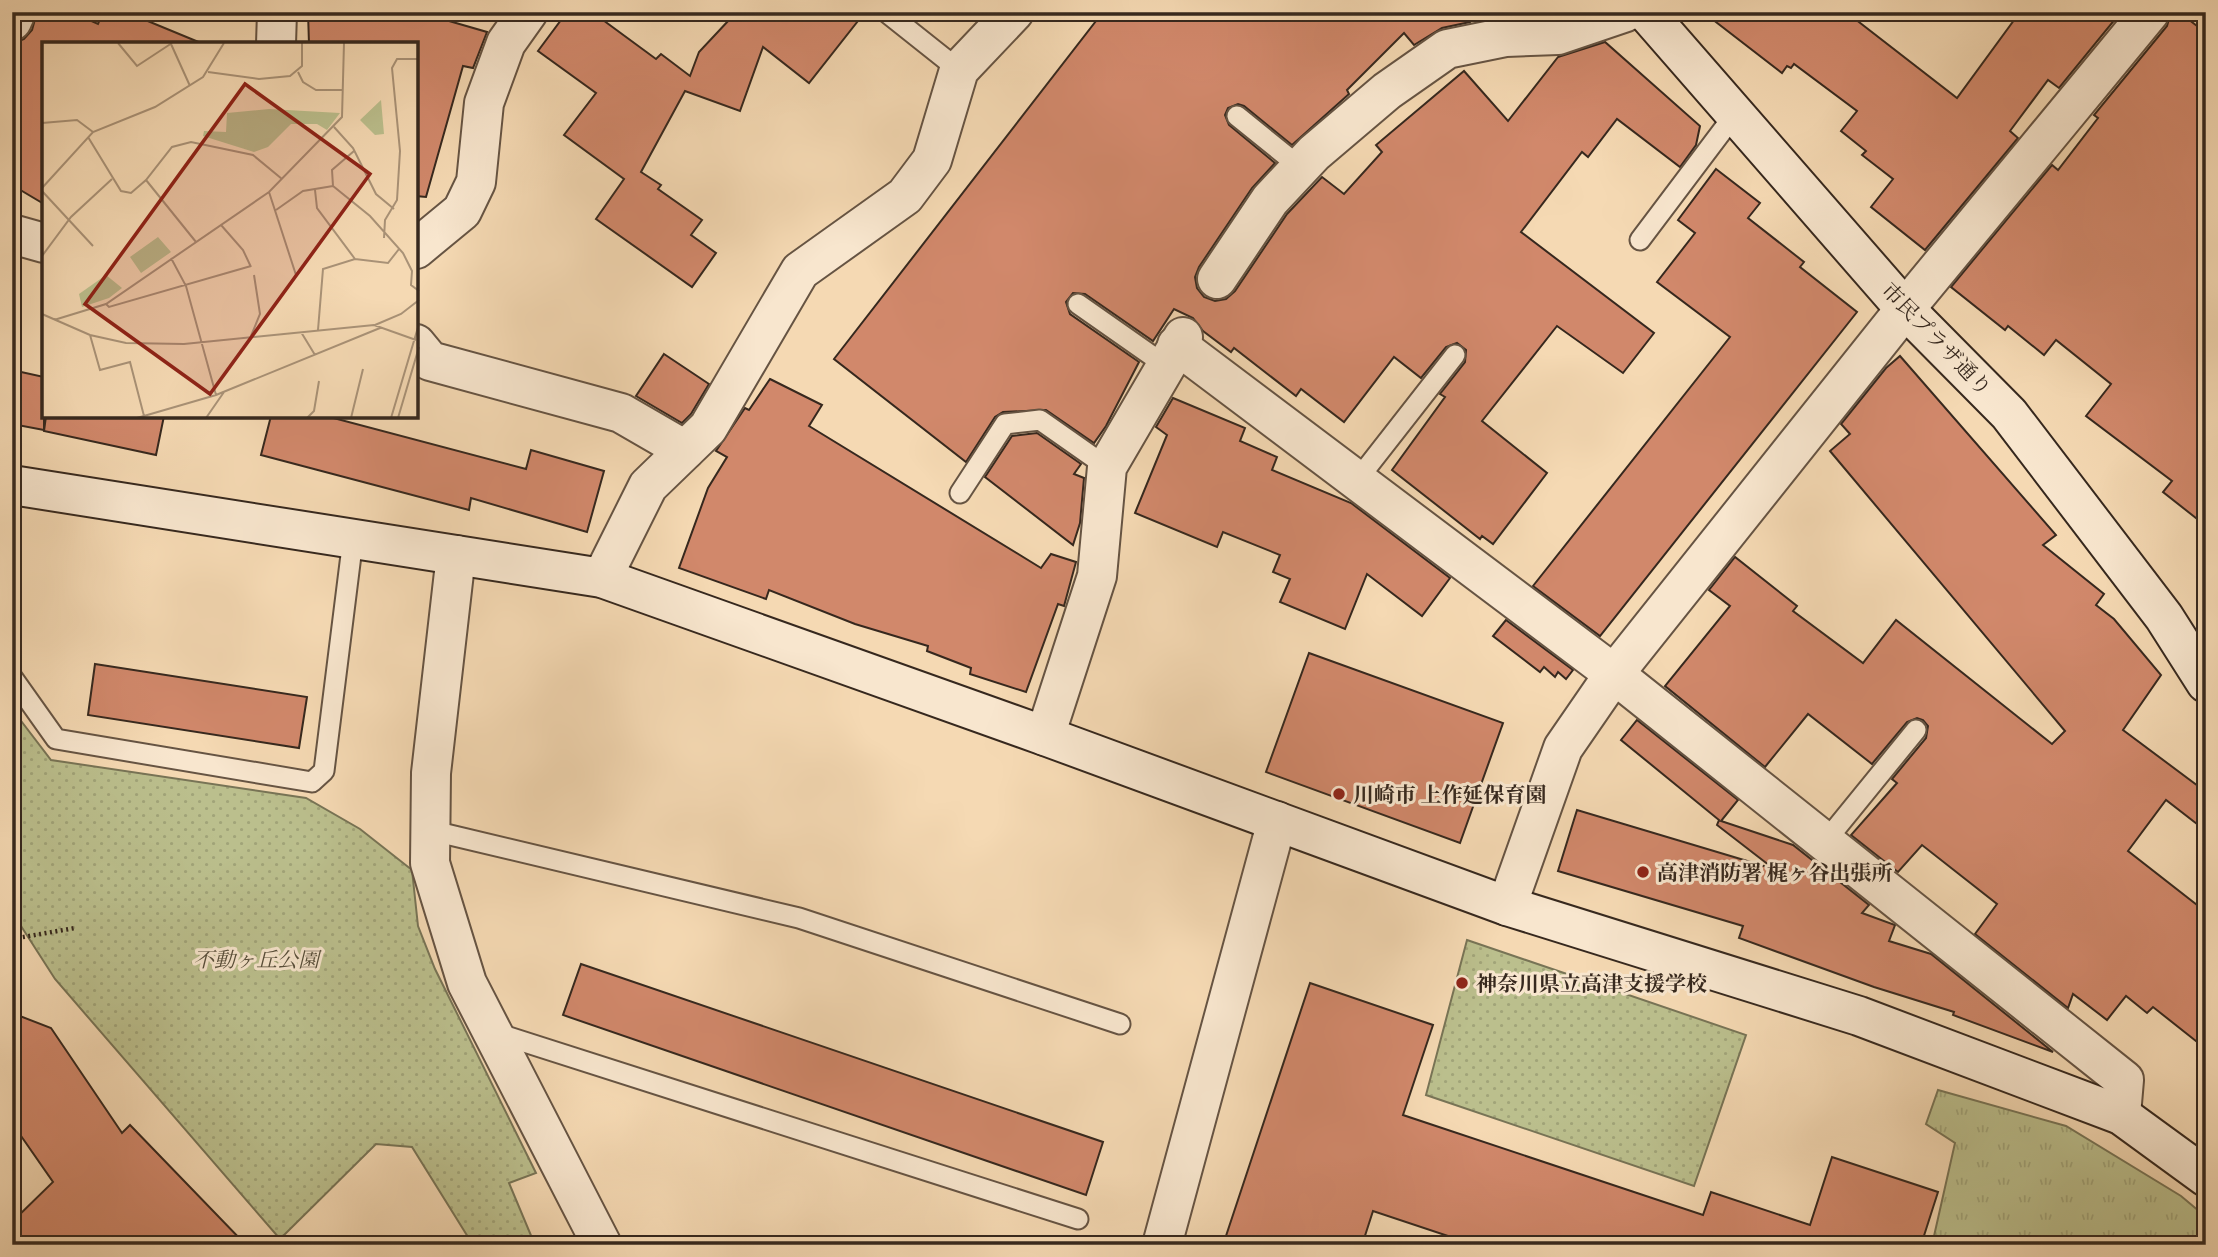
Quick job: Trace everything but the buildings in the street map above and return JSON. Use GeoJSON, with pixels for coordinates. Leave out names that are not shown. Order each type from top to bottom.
{"type":"FeatureCollection","features":[{"type":"Feature","properties":{"kind":"street"},"geometry":{"type":"LineString","coordinates":[[12,22],[16,12]]}},
{"type":"Feature","properties":{"kind":"street"},"geometry":{"type":"LineString","coordinates":[[276,42],[277,12]]}},
{"type":"Feature","properties":{"kind":"street"},"geometry":{"type":"LineString","coordinates":[[418,247],[463,212],[476,183],[484,103],[506,43],[528,12]]}},
{"type":"Feature","properties":{"kind":"street"},"geometry":{"type":"LineString","coordinates":[[603,578],[648,486],[708,428],[800,271],[905,196],[932,160],[959,70],[1014,12]]}},
{"type":"Feature","properties":{"kind":"street"},"geometry":{"type":"LineString","coordinates":[[1217,279],[1270,200],[1300,167],[1387,91],[1447,49],[1506,37],[1558,35],[1626,12]]}},
{"type":"Feature","properties":{"kind":"street","name":"市民プラザ通り"},"geometry":{"type":"LineString","coordinates":[[1646,12],[1905,309],[2009,414],[2164,617],[2206,683]]}},
{"type":"Feature","properties":{"kind":"street"},"geometry":{"type":"LineString","coordinates":[[1507,906],[1563,747],[1614,674],[1905,309],[2150,12]]}},
{"type":"Feature","properties":{"kind":"street"},"geometry":{"type":"LineString","coordinates":[[12,234],[42,242]]}},
{"type":"Feature","properties":{"kind":"street"},"geometry":{"type":"LineString","coordinates":[[418,346],[430,361],[621,413],[685,450]]}},
{"type":"Feature","properties":{"kind":"street"},"geometry":{"type":"LineString","coordinates":[[1045,736],[1097,576],[1107,467],[1175,349],[1358,479],[1614,674],[2124,1080],[2121,1115]]}},
{"type":"Feature","properties":{"kind":"street"},"geometry":{"type":"LineString","coordinates":[[12,485],[603,578],[1045,736],[1507,906],[1859,1016],[2121,1115],[2206,1177]]}},
{"type":"Feature","properties":{"kind":"street"},"geometry":{"type":"LineString","coordinates":[[457,555],[431,773],[430,863],[467,983],[602,1245]]}},
{"type":"Feature","properties":{"kind":"street"},"geometry":{"type":"LineString","coordinates":[[1162,1245],[1277,821]]}},
{"type":"Feature","properties":{"kind":"lane"},"geometry":{"type":"LineString","coordinates":[[886,12],[959,70]]}},
{"type":"Feature","properties":{"kind":"lane"},"geometry":{"type":"LineString","coordinates":[[1640,240],[1735,114]]}},
{"type":"Feature","properties":{"kind":"lane"},"geometry":{"type":"LineString","coordinates":[[1237,116],[1300,167]]}},
{"type":"Feature","properties":{"kind":"lane"},"geometry":{"type":"LineString","coordinates":[[1078,304],[1175,349]]}},
{"type":"Feature","properties":{"kind":"lane"},"geometry":{"type":"LineString","coordinates":[[1358,479],[1455,355]]}},
{"type":"Feature","properties":{"kind":"lane"},"geometry":{"type":"LineString","coordinates":[[960,493],[1005,424],[1040,420],[1107,467]]}},
{"type":"Feature","properties":{"kind":"lane"},"geometry":{"type":"LineString","coordinates":[[12,677],[56,739],[312,782],[324,771],[353,539]]}},
{"type":"Feature","properties":{"kind":"lane"},"geometry":{"type":"LineString","coordinates":[[1824,843],[1916,730]]}},
{"type":"Feature","properties":{"kind":"lane"},"geometry":{"type":"LineString","coordinates":[[429,830],[799,918],[1120,1024]]}},
{"type":"Feature","properties":{"kind":"lane"},"geometry":{"type":"LineString","coordinates":[[492,1031],[1079,1219]]}},
{"type":"Feature","properties":{"kind":"path"},"geometry":{"type":"LineString","coordinates":[[12,939],[75,928]]}},
{"type":"Feature","properties":{"kind":"green space","name":"不動ヶ丘公園"},"geometry":{"type":"Polygon","coordinates":[[[12,709],[51,760],[306,798],[360,829],[412,870],[418,926],[435,969],[536,1173],[509,1183],[535,1245],[473,1245],[412,1147],[376,1144],[280,1239],[55,979],[12,912],[12,709]]]}},
{"type":"Feature","properties":{"kind":"green space"},"geometry":{"type":"Polygon","coordinates":[[[1467,940],[1746,1035],[1694,1186],[1426,1095],[1467,940]]]}},
{"type":"Feature","properties":{"kind":"green space"},"geometry":{"type":"Polygon","coordinates":[[[1938,1090],[2066,1126],[2181,1196],[2206,1217],[2206,1245],[1932,1245],[1955,1143],[1926,1124],[1938,1090]]]}},
{"type":"Feature","properties":{"kind":"place","name":"川崎市 上作延保育園"},"geometry":{"type":"Point","coordinates":[1339,794]}},
{"type":"Feature","properties":{"kind":"place","name":"高津消防署 梶ヶ谷出張所"},"geometry":{"type":"Point","coordinates":[1643,872]}},
{"type":"Feature","properties":{"kind":"place","name":"神奈川県立高津支援学校"},"geometry":{"type":"Point","coordinates":[1462,983]}}]}
